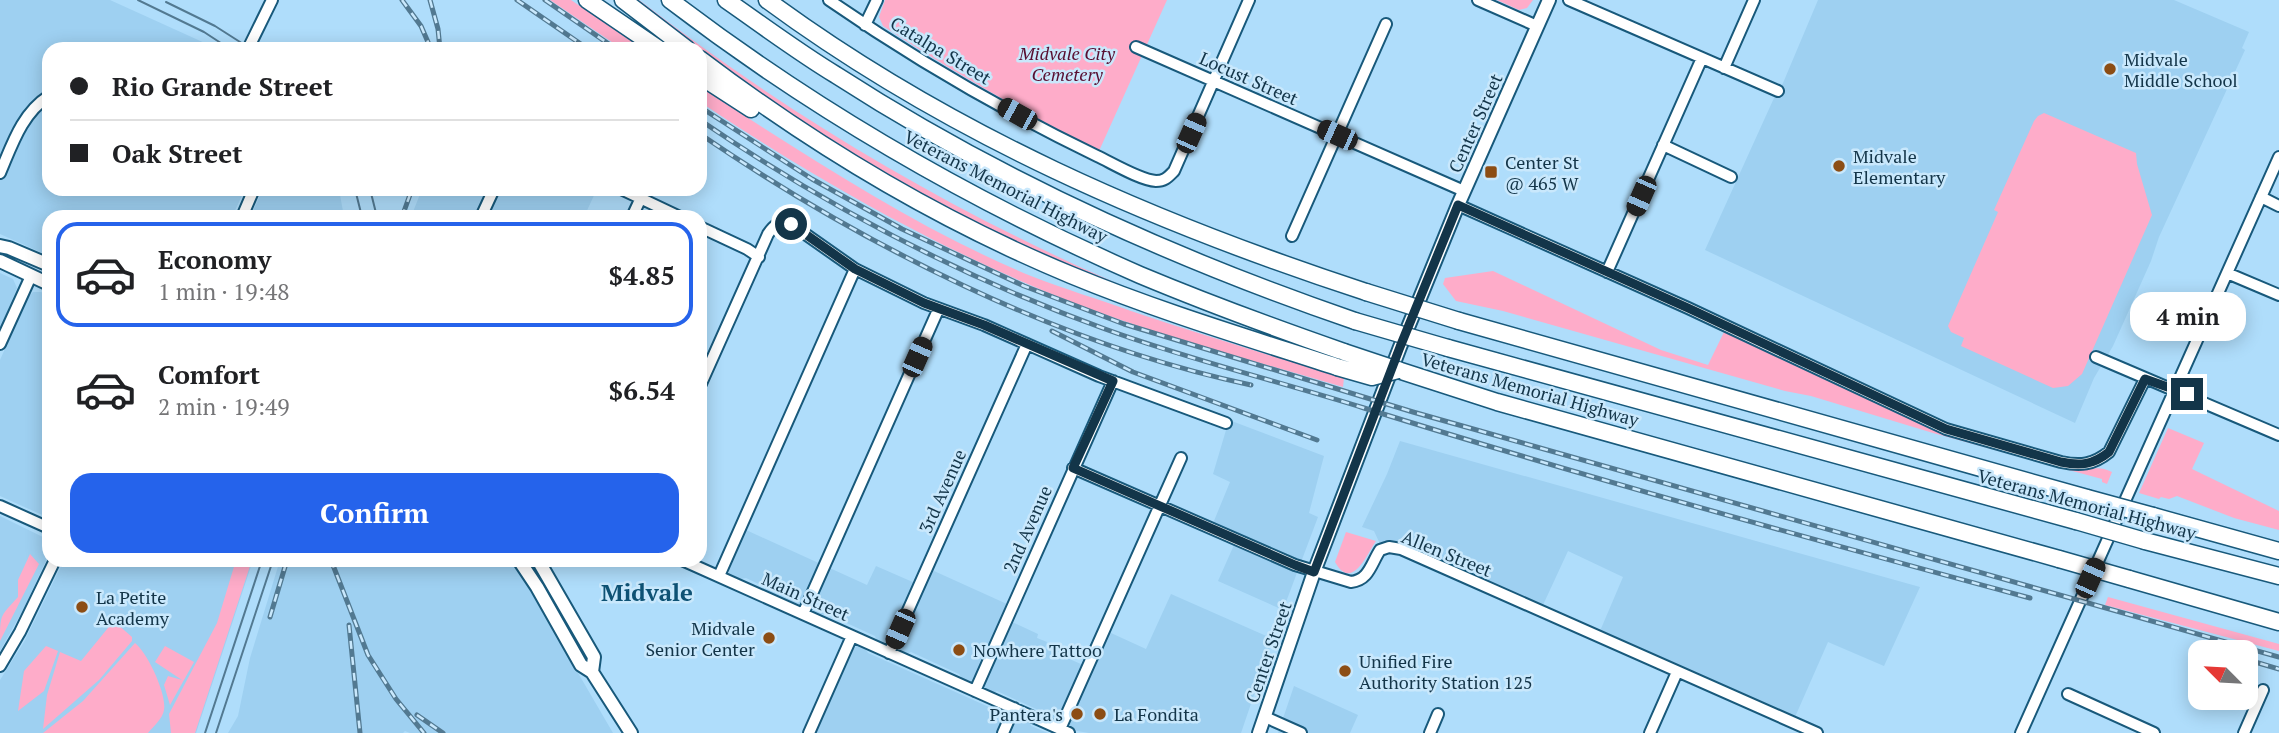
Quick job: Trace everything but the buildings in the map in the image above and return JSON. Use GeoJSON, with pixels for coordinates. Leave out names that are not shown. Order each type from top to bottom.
{"type":"FeatureCollection","features":[{"type":"Feature","properties":{"kind":"highway"},"geometry":{"type":"LineString","coordinates":[[587,0],[649,42]]}},
{"type":"Feature","properties":{"kind":"highway"},"geometry":{"type":"LineString","coordinates":[[623,0],[678,42]]}},
{"type":"Feature","properties":{"kind":"highway","name":"Veterans Memorial Highway"},"geometry":{"type":"LineString","coordinates":[[670,0],[728,43],[865,133],[995,205],[1085,250],[1341,360],[1398,370],[1511,405],[2279,622]]}},
{"type":"Feature","properties":{"kind":"highway","name":"Veterans Memorial Highway"},"geometry":{"type":"LineString","coordinates":[[726,0],[836,76],[951,143],[1045,193],[1218,270],[1355,321],[2279,576]]}},
{"type":"Feature","properties":{"kind":"highway"},"geometry":{"type":"LineString","coordinates":[[767,0],[894,85],[1020,154],[1139,210],[1304,272],[1459,321],[2279,551]]}},
{"type":"Feature","properties":{"kind":"highway"},"geometry":{"type":"LineString","coordinates":[[707,64],[807,136],[932,210]]}},
{"type":"Feature","properties":{"kind":"highway"},"geometry":{"type":"LineString","coordinates":[[707,80],[832,160],[888,190],[1033,259],[1112,292],[1341,360]]}},
{"type":"Feature","properties":{"kind":"main road","name":"Center Street"},"geometry":{"type":"LineString","coordinates":[[1259,733],[1314,572],[1400,347],[1464,191],[1549,0]]}},
{"type":"Feature","properties":{"kind":"main road"},"geometry":{"type":"LineString","coordinates":[[0,246],[9,247],[42,262]]}},
{"type":"Feature","properties":{"kind":"main road"},"geometry":{"type":"LineString","coordinates":[[0,261],[42,281]]}},
{"type":"Feature","properties":{"kind":"main road"},"geometry":{"type":"LineString","coordinates":[[524,567],[581,665],[592,672],[631,733]]}},
{"type":"Feature","properties":{"kind":"main road"},"geometry":{"type":"LineString","coordinates":[[542,567],[594,657],[592,672]]}},
{"type":"Feature","properties":{"kind":"street"},"geometry":{"type":"LineString","coordinates":[[251,42],[272,0]]}},
{"type":"Feature","properties":{"kind":"street","name":"Catalpa Street"},"geometry":{"type":"LineString","coordinates":[[829,0],[934,68],[1055,135],[1152,181],[1167,179],[1174,171],[1213,81]]}},
{"type":"Feature","properties":{"kind":"street"},"geometry":{"type":"LineString","coordinates":[[865,25],[877,0]]}},
{"type":"Feature","properties":{"kind":"street"},"geometry":{"type":"LineString","coordinates":[[1213,81],[1249,0]]}},
{"type":"Feature","properties":{"kind":"street"},"geometry":{"type":"LineString","coordinates":[[1478,0],[1537,26]]}},
{"type":"Feature","properties":{"kind":"street"},"geometry":{"type":"LineString","coordinates":[[1569,0],[1778,91]]}},
{"type":"Feature","properties":{"kind":"street"},"geometry":{"type":"LineString","coordinates":[[1724,68],[1755,0]]}},
{"type":"Feature","properties":{"kind":"street"},"geometry":{"type":"LineString","coordinates":[[1292,236],[1386,24]]}},
{"type":"Feature","properties":{"kind":"street","name":"Locust Street"},"geometry":{"type":"LineString","coordinates":[[1136,47],[1464,191]]}},
{"type":"Feature","properties":{"kind":"street"},"geometry":{"type":"LineString","coordinates":[[1607,272],[1702,58]]}},
{"type":"Feature","properties":{"kind":"street"},"geometry":{"type":"LineString","coordinates":[[0,173],[23,122],[42,101]]}},
{"type":"Feature","properties":{"kind":"street"},"geometry":{"type":"LineString","coordinates":[[1664,145],[1731,177]]}},
{"type":"Feature","properties":{"kind":"street"},"geometry":{"type":"LineString","coordinates":[[2021,733],[2279,157]]}},
{"type":"Feature","properties":{"kind":"street"},"geometry":{"type":"LineString","coordinates":[[646,196],[669,210]]}},
{"type":"Feature","properties":{"kind":"street"},"geometry":{"type":"LineString","coordinates":[[2261,197],[2279,205]]}},
{"type":"Feature","properties":{"kind":"street"},"geometry":{"type":"LineString","coordinates":[[1458,205],[1946,429],[2076,465],[2088,464],[2109,452],[2145,379]]}},
{"type":"Feature","properties":{"kind":"street"},"geometry":{"type":"LineString","coordinates":[[707,370],[772,228],[778,223],[791,224],[855,269],[938,310],[984,325],[1113,381],[1226,423]]}},
{"type":"Feature","properties":{"kind":"street"},"geometry":{"type":"LineString","coordinates":[[707,230],[758,257]]}},
{"type":"Feature","properties":{"kind":"street"},"geometry":{"type":"LineString","coordinates":[[719,576],[855,269]]}},
{"type":"Feature","properties":{"kind":"street"},"geometry":{"type":"LineString","coordinates":[[2227,273],[2279,295]]}},
{"type":"Feature","properties":{"kind":"street"},"geometry":{"type":"LineString","coordinates":[[0,344],[31,276]]}},
{"type":"Feature","properties":{"kind":"street"},"geometry":{"type":"LineString","coordinates":[[803,614],[938,310]]}},
{"type":"Feature","properties":{"kind":"street","name":"3rd Avenue"},"geometry":{"type":"LineString","coordinates":[[890,653],[1027,344]]}},
{"type":"Feature","properties":{"kind":"street"},"geometry":{"type":"LineString","coordinates":[[2096,357],[2279,435]]}},
{"type":"Feature","properties":{"kind":"street","name":"2nd Avenue"},"geometry":{"type":"LineString","coordinates":[[975,691],[1113,381]]}},
{"type":"Feature","properties":{"kind":"street"},"geometry":{"type":"LineString","coordinates":[[1064,731],[1181,458]]}},
{"type":"Feature","properties":{"kind":"street","name":"Allen Street"},"geometry":{"type":"LineString","coordinates":[[1073,468],[1314,572],[1355,582],[1366,575],[1380,550],[1390,547],[1401,549],[1817,733]]}},
{"type":"Feature","properties":{"kind":"street"},"geometry":{"type":"LineString","coordinates":[[0,506],[42,525]]}},
{"type":"Feature","properties":{"kind":"street"},"geometry":{"type":"LineString","coordinates":[[0,666],[20,632],[51,567]]}},
{"type":"Feature","properties":{"kind":"street","name":"Main Street"},"geometry":{"type":"LineString","coordinates":[[698,567],[1064,731]]}},
{"type":"Feature","properties":{"kind":"street"},"geometry":{"type":"LineString","coordinates":[[809,733],[852,636]]}},
{"type":"Feature","properties":{"kind":"street"},"geometry":{"type":"LineString","coordinates":[[1650,733],[1677,672]]}},
{"type":"Feature","properties":{"kind":"street"},"geometry":{"type":"LineString","coordinates":[[2244,733],[2263,690]]}},
{"type":"Feature","properties":{"kind":"street"},"geometry":{"type":"LineString","coordinates":[[2068,694],[2154,733]]}},
{"type":"Feature","properties":{"kind":"street"},"geometry":{"type":"LineString","coordinates":[[1003,733],[1014,708]]}},
{"type":"Feature","properties":{"kind":"street"},"geometry":{"type":"LineString","coordinates":[[1430,733],[1438,714]]}},
{"type":"Feature","properties":{"kind":"street"},"geometry":{"type":"LineString","coordinates":[[1265,717],[1301,733]]}},
{"type":"Feature","properties":{"kind":"shaded area"},"geometry":{"type":"Polygon","coordinates":[[[0,0],[110,0],[203,42],[42,42],[42,196],[242,196],[235,210],[42,210],[42,253],[0,234],[0,0]]]}},
{"type":"Feature","properties":{"kind":"shaded area"},"geometry":{"type":"Polygon","coordinates":[[[1818,0],[2174,0],[2249,32],[2242,48],[2245,50],[2159,237],[2113,346],[2094,378],[2075,423],[1705,250],[1783,83],[1818,0]]]}},
{"type":"Feature","properties":{"kind":"shaded area"},"geometry":{"type":"Polygon","coordinates":[[[260,196],[340,196],[343,210],[253,210],[260,196]]]}},
{"type":"Feature","properties":{"kind":"shaded area"},"geometry":{"type":"Polygon","coordinates":[[[419,196],[594,196],[587,210],[414,210],[419,196]]]}},
{"type":"Feature","properties":{"kind":"shaded area"},"geometry":{"type":"Polygon","coordinates":[[[0,273],[13,279],[17,288],[0,329],[0,273]]]}},
{"type":"Feature","properties":{"kind":"shaded area"},"geometry":{"type":"Polygon","coordinates":[[[33,292],[42,292],[42,515],[0,496],[0,360],[28,297],[33,292]]]}},
{"type":"Feature","properties":{"kind":"shaded area"},"geometry":{"type":"Polygon","coordinates":[[[1229,420],[1324,456],[1309,513],[1318,517],[1283,610],[1218,581],[1234,545],[1209,533],[1230,482],[1213,474],[1229,420]]]}},
{"type":"Feature","properties":{"kind":"shaded area"},"geometry":{"type":"Polygon","coordinates":[[[1400,441],[1920,587],[1884,666],[1828,642],[1795,717],[1600,631],[1623,577],[1568,551],[1543,605],[1406,544],[1393,541],[1380,544],[1374,531],[1362,527],[1400,441]]]}},
{"type":"Feature","properties":{"kind":"shaded area"},"geometry":{"type":"Polygon","coordinates":[[[0,516],[42,537],[43,567],[0,651],[0,516]]]}},
{"type":"Feature","properties":{"kind":"shaded area"},"geometry":{"type":"Polygon","coordinates":[[[746,530],[867,585],[876,566],[915,583],[923,566],[1018,609],[1012,622],[1038,634],[1037,638],[1047,642],[1045,648],[1083,665],[1100,628],[1146,649],[1171,594],[1273,639],[1241,733],[1077,731],[997,691],[993,693],[963,680],[959,674],[911,652],[907,654],[877,641],[875,636],[827,614],[819,615],[766,591],[765,587],[746,578],[732,576],[729,574],[729,567],[746,530]]]}},
{"type":"Feature","properties":{"kind":"shaded area"},"geometry":{"type":"Polygon","coordinates":[[[61,567],[251,567],[196,733],[0,733],[0,680],[24,642],[61,567]]]}},
{"type":"Feature","properties":{"kind":"shaded area"},"geometry":{"type":"Polygon","coordinates":[[[278,567],[515,567],[613,733],[228,733],[238,716],[250,658],[278,567]]]}},
{"type":"Feature","properties":{"kind":"shaded area"},"geometry":{"type":"Polygon","coordinates":[[[860,645],[868,653],[989,707],[994,705],[1048,733],[813,733],[851,649],[860,645]]]}},
{"type":"Feature","properties":{"kind":"shaded area"},"geometry":{"type":"Polygon","coordinates":[[[1294,686],[1358,715],[1350,733],[1278,733],[1294,686]]]}},
{"type":"Feature","properties":{"kind":"green space"},"geometry":{"type":"Polygon","coordinates":[[[550,0],[571,0],[633,42],[612,42],[550,0]]]}},
{"type":"Feature","properties":{"kind":"green space"},"geometry":{"type":"Polygon","coordinates":[[[636,0],[695,42],[687,42],[636,0]]]}},
{"type":"Feature","properties":{"kind":"green space","name":"Midvale City Cemetery"},"geometry":{"type":"Polygon","coordinates":[[[885,0],[1167,0],[1099,151],[990,92],[883,26],[879,17],[885,0]]]}},
{"type":"Feature","properties":{"kind":"green space"},"geometry":{"type":"Polygon","coordinates":[[[1497,0],[1533,0],[1527,8],[1519,10],[1497,0]]]}},
{"type":"Feature","properties":{"kind":"green space"},"geometry":{"type":"Polygon","coordinates":[[[707,51],[823,128],[951,203],[1017,237],[1153,299],[1152,301],[993,235],[841,151],[707,58],[707,51]]]}},
{"type":"Feature","properties":{"kind":"green space"},"geometry":{"type":"Polygon","coordinates":[[[707,91],[862,189],[988,257],[1043,281],[1131,311],[1344,378],[1343,387],[1132,324],[1016,279],[877,210],[707,107],[707,91]]]}},
{"type":"Feature","properties":{"kind":"green space"},"geometry":{"type":"Polygon","coordinates":[[[2044,113],[2136,153],[2152,215],[2082,374],[2068,386],[2053,388],[1961,346],[1964,338],[1951,332],[1948,326],[1998,212],[1994,210],[2034,121],[2044,113]]]}},
{"type":"Feature","properties":{"kind":"green space"},"geometry":{"type":"Polygon","coordinates":[[[1493,271],[1661,350],[1708,365],[1724,332],[1945,434],[2074,470],[2097,468],[2112,472],[2107,484],[2102,482],[2102,479],[1933,433],[1811,396],[1503,311],[1456,301],[1443,284],[1445,278],[1493,271]]]}},
{"type":"Feature","properties":{"kind":"green space"},"geometry":{"type":"Polygon","coordinates":[[[2168,428],[2204,443],[2192,469],[2279,511],[2279,530],[2234,518],[2177,496],[2159,499],[2139,493],[2168,428]]]}},
{"type":"Feature","properties":{"kind":"green space"},"geometry":{"type":"Polygon","coordinates":[[[1346,532],[1376,541],[1358,568],[1347,573],[1335,562],[1346,532]]]}},
{"type":"Feature","properties":{"kind":"green space"},"geometry":{"type":"Polygon","coordinates":[[[30,554],[39,564],[0,641],[3,616],[18,597],[18,580],[30,554]]]}},
{"type":"Feature","properties":{"kind":"green space"},"geometry":{"type":"Polygon","coordinates":[[[234,567],[250,567],[195,733],[171,733],[169,714],[217,623],[234,567]]]}},
{"type":"Feature","properties":{"kind":"green space"},"geometry":{"type":"Polygon","coordinates":[[[2108,597],[2279,644],[2279,651],[2258,645],[2258,640],[2237,640],[2105,605],[2108,597]]]}},
{"type":"Feature","properties":{"kind":"green space"},"geometry":{"type":"Polygon","coordinates":[[[112,623],[116,623],[132,637],[132,641],[99,680],[43,729],[47,695],[60,652],[81,661],[112,623]]]}},
{"type":"Feature","properties":{"kind":"green space"},"geometry":{"type":"Polygon","coordinates":[[[135,643],[155,674],[164,703],[162,716],[148,733],[43,733],[83,701],[135,643]]]}},
{"type":"Feature","properties":{"kind":"green space"},"geometry":{"type":"Polygon","coordinates":[[[46,646],[58,651],[44,691],[18,711],[24,671],[46,646]]]}},
{"type":"Feature","properties":{"kind":"green space"},"geometry":{"type":"Polygon","coordinates":[[[165,646],[194,662],[170,705],[164,685],[168,676],[182,680],[155,662],[165,646]]]}},
{"type":"Feature","properties":{"kind":"tram line"},"geometry":{"type":"LineString","coordinates":[[138,0],[219,42]]}},
{"type":"Feature","properties":{"kind":"tram line"},"geometry":{"type":"LineString","coordinates":[[166,2],[215,26],[240,42]]}},
{"type":"Feature","properties":{"kind":"tram line"},"geometry":{"type":"LineString","coordinates":[[357,196],[360,210]]}},
{"type":"Feature","properties":{"kind":"tram line"},"geometry":{"type":"LineString","coordinates":[[372,196],[375,210]]}},
{"type":"Feature","properties":{"kind":"tram line"},"geometry":{"type":"LineString","coordinates":[[205,733],[260,567]]}},
{"type":"Feature","properties":{"kind":"tram line"},"geometry":{"type":"LineString","coordinates":[[216,733],[271,567]]}},
{"type":"Feature","properties":{"kind":"railway"},"geometry":{"type":"LineString","coordinates":[[402,0],[421,26],[428,42]]}},
{"type":"Feature","properties":{"kind":"railway"},"geometry":{"type":"LineString","coordinates":[[430,0],[439,42]]}},
{"type":"Feature","properties":{"kind":"railway"},"geometry":{"type":"LineString","coordinates":[[517,0],[578,42]]}},
{"type":"Feature","properties":{"kind":"railway"},"geometry":{"type":"LineString","coordinates":[[545,0],[606,42]]}},
{"type":"Feature","properties":{"kind":"railway"},"geometry":{"type":"LineString","coordinates":[[707,112],[812,179],[902,229],[1024,286],[1124,324],[1413,412],[2279,657]]}},
{"type":"Feature","properties":{"kind":"railway"},"geometry":{"type":"LineString","coordinates":[[707,125],[796,182],[896,237],[1051,309],[1105,329],[1202,361],[1613,483],[2030,598]]}},
{"type":"Feature","properties":{"kind":"railway"},"geometry":{"type":"LineString","coordinates":[[707,139],[828,214],[964,286],[1034,317],[1106,344],[1178,367],[1251,385]]}},
{"type":"Feature","properties":{"kind":"railway"},"geometry":{"type":"LineString","coordinates":[[404,210],[410,196]]}},
{"type":"Feature","properties":{"kind":"railway"},"geometry":{"type":"LineString","coordinates":[[1052,331],[1133,372],[1317,440]]}},
{"type":"Feature","properties":{"kind":"railway"},"geometry":{"type":"LineString","coordinates":[[270,617],[285,567]]}},
{"type":"Feature","properties":{"kind":"railway"},"geometry":{"type":"LineString","coordinates":[[334,567],[368,655],[396,699],[424,733]]}},
{"type":"Feature","properties":{"kind":"railway"},"geometry":{"type":"LineString","coordinates":[[349,625],[360,733]]}},
{"type":"Feature","properties":{"kind":"railway"},"geometry":{"type":"LineString","coordinates":[[2258,663],[2279,669]]}},
{"type":"Feature","properties":{"kind":"railway"},"geometry":{"type":"LineString","coordinates":[[417,715],[443,733]]}},
{"type":"Feature","properties":{"kind":"place","name":"Midvale Middle School"},"geometry":{"type":"Point","coordinates":[2110,69]}},
{"type":"Feature","properties":{"kind":"place","name":"Midvale Elementary"},"geometry":{"type":"Point","coordinates":[1839,166]}},
{"type":"Feature","properties":{"kind":"place","name":"Center St @ 465 W"},"geometry":{"type":"Point","coordinates":[1491,172]}},
{"type":"Feature","properties":{"kind":"place","name":"La Petite Academy"},"geometry":{"type":"Point","coordinates":[82,607]}},
{"type":"Feature","properties":{"kind":"place","name":"Midvale Senior Center"},"geometry":{"type":"Point","coordinates":[769,638]}},
{"type":"Feature","properties":{"kind":"place","name":"Nowhere Tattoo"},"geometry":{"type":"Point","coordinates":[959,650]}},
{"type":"Feature","properties":{"kind":"place","name":"Unified Fire Authority Station 125"},"geometry":{"type":"Point","coordinates":[1345,671]}},
{"type":"Feature","properties":{"kind":"place","name":"Pantera's"},"geometry":{"type":"Point","coordinates":[1077,714]}},
{"type":"Feature","properties":{"kind":"place","name":"La Fondita"},"geometry":{"type":"Point","coordinates":[1100,714]}},
{"type":"Feature","properties":{"kind":"district","name":"Midvale"},"geometry":{"type":"Point","coordinates":[647,592]}},
{"type":"Feature","properties":{"kind":"route"},"geometry":{"type":"LineString","coordinates":[[791,224],[855,269],[938,310],[984,325],[1113,381],[1073,468],[1314,572],[1400,347],[1458,205],[1688,308],[1946,429],[2061,462],[2088,464],[2109,452],[2145,379],[2187,394]]}}]}
